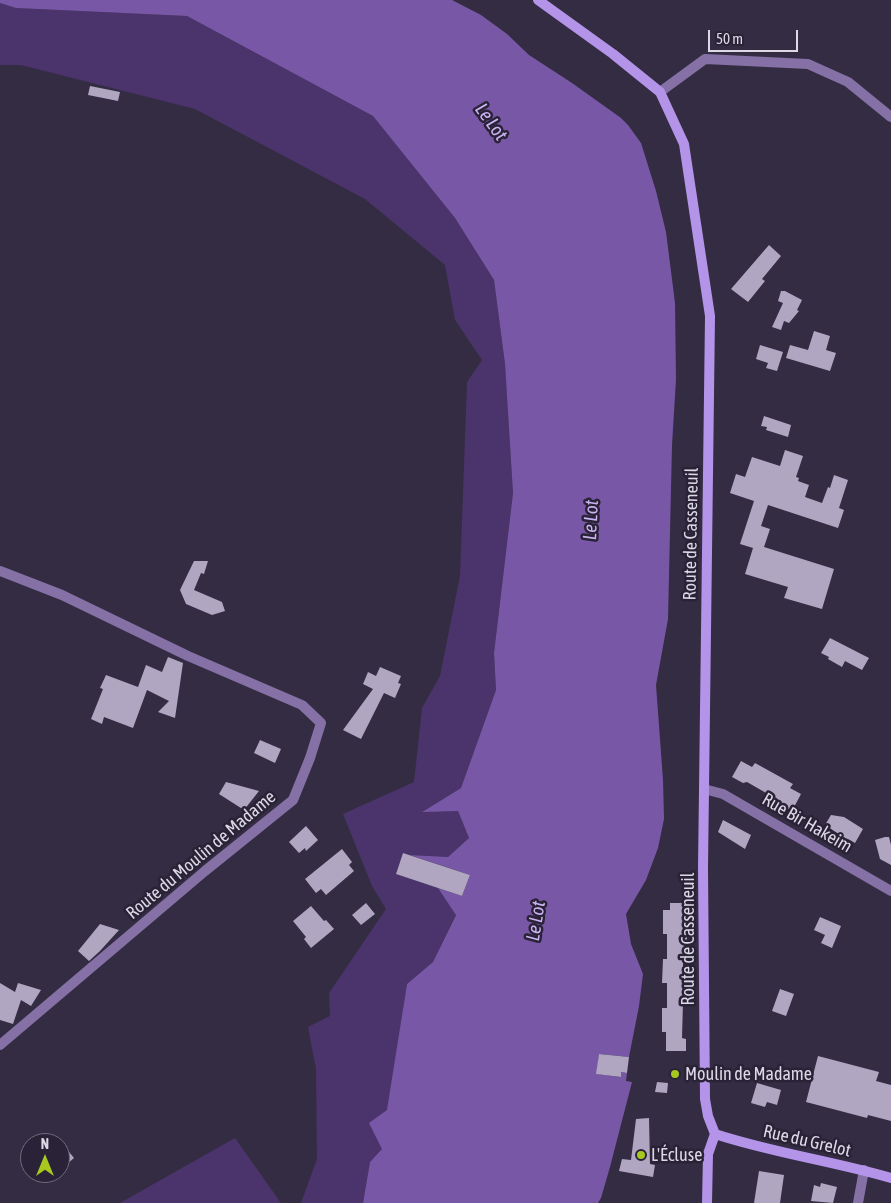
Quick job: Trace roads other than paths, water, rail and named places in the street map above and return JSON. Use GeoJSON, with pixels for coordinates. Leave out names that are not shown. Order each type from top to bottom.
{"type":"FeatureCollection","features":[{"type":"Feature","properties":{"kind":"main road","name":"Route de Casseneuil"},"geometry":{"type":"LineString","coordinates":[[538,0],[613,54],[660,92],[684,144],[710,316],[704,789],[705,1099],[708,1116],[715,1134]]}},
{"type":"Feature","properties":{"kind":"main road","name":"Rue du Grelot"},"geometry":{"type":"LineString","coordinates":[[715,1134],[891,1178]]}},
{"type":"Feature","properties":{"kind":"main road"},"geometry":{"type":"LineString","coordinates":[[707,1203],[708,1154],[715,1134]]}},
{"type":"Feature","properties":{"kind":"street"},"geometry":{"type":"LineString","coordinates":[[660,92],[705,59],[808,64],[848,82],[891,117]]}},
{"type":"Feature","properties":{"kind":"street","name":"Route du Moulin de Madame"},"geometry":{"type":"LineString","coordinates":[[0,571],[62,594],[188,656],[302,705],[321,722],[310,758],[293,800],[205,871],[0,1045]]}},
{"type":"Feature","properties":{"kind":"street","name":"Rue Bir Hakeim"},"geometry":{"type":"LineString","coordinates":[[704,789],[723,794],[891,891]]}},
{"type":"Feature","properties":{"kind":"street"},"geometry":{"type":"LineString","coordinates":[[858,1203],[864,1170]]}},
{"type":"Feature","properties":{"kind":"water","name":"Le Lot"},"geometry":{"type":"Polygon","coordinates":[[[0,0],[452,0],[481,15],[507,34],[529,55],[621,118],[641,143],[666,232],[675,303],[676,379],[672,445],[668,619],[656,685],[664,819],[658,848],[646,880],[626,914],[631,944],[643,974],[629,1057],[599,1054],[597,1074],[620,1077],[621,1072],[627,1073],[626,1081],[632,1082],[610,1167],[598,1203],[363,1203],[370,1162],[382,1149],[369,1123],[387,1110],[407,984],[433,962],[456,915],[438,888],[462,896],[470,875],[410,855],[448,857],[469,838],[458,811],[422,812],[461,788],[496,690],[494,653],[513,493],[505,364],[494,280],[455,218],[373,116],[187,16],[16,8],[0,3],[0,0]]]}},
{"type":"Feature","properties":{"kind":"place","name":"Moulin de Madame"},"geometry":{"type":"Point","coordinates":[675,1074]}},
{"type":"Feature","properties":{"kind":"place","name":"L'Écluse"},"geometry":{"type":"Point","coordinates":[641,1155]}}]}
